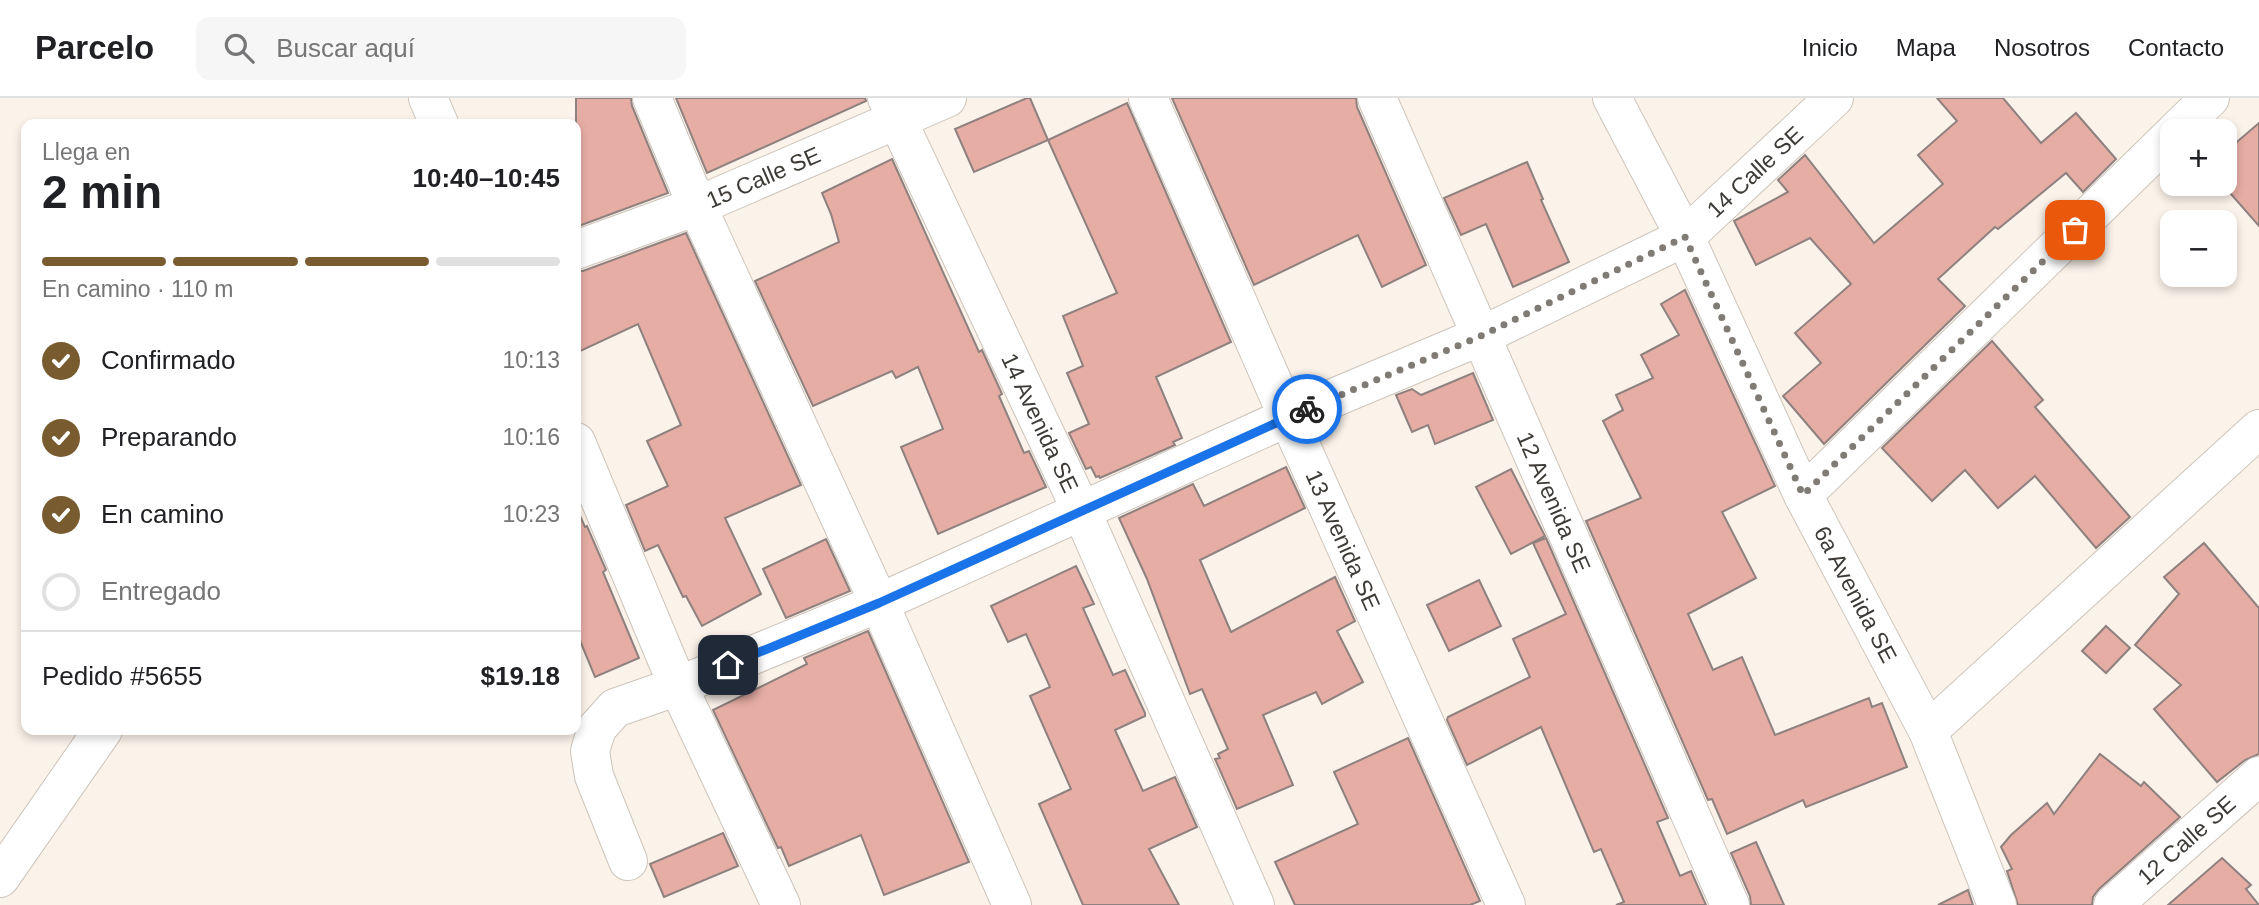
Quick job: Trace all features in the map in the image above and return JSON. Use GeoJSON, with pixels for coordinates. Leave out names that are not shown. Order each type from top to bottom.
{"type":"FeatureCollection","features":[{"type":"Feature","properties":{"kind":"street"},"geometry":{"type":"LineString","coordinates":[[428,98],[437,119]]}},
{"type":"Feature","properties":{"kind":"street"},"geometry":{"type":"LineString","coordinates":[[652,98],[696,206],[879,603],[1012,905]]}},
{"type":"Feature","properties":{"kind":"street","name":"15 Calle SE"},"geometry":{"type":"LineString","coordinates":[[581,248],[696,206],[892,109],[947,98]]}},
{"type":"Feature","properties":{"kind":"street","name":"13 Avenida SE"},"geometry":{"type":"LineString","coordinates":[[1149,98],[1506,905]]}},
{"type":"Feature","properties":{"kind":"street","name":"12 Avenida SE"},"geometry":{"type":"LineString","coordinates":[[1377,98],[1730,905]]}},
{"type":"Feature","properties":{"kind":"street","name":"6a Avenida SE"},"geometry":{"type":"LineString","coordinates":[[1612,98],[1685,237],[1803,495],[1928,731],[1997,905]]}},
{"type":"Feature","properties":{"kind":"street","name":"14 Calle SE"},"geometry":{"type":"LineString","coordinates":[[628,861],[594,776],[590,751],[597,728],[615,708],[678,686],[879,603],[1288,417],[1481,336],[1685,237],[1834,98]]}},
{"type":"Feature","properties":{"kind":"street"},"geometry":{"type":"LineString","coordinates":[[2188,119],[2210,98]]}},
{"type":"Feature","properties":{"kind":"street","name":"14 Avenida SE"},"geometry":{"type":"LineString","coordinates":[[892,109],[1081,510],[1255,905]]}},
{"type":"Feature","properties":{"kind":"street"},"geometry":{"type":"LineString","coordinates":[[1803,495],[2160,147]]}},
{"type":"Feature","properties":{"kind":"street"},"geometry":{"type":"LineString","coordinates":[[1928,731],[2259,429]]}},
{"type":"Feature","properties":{"kind":"street"},"geometry":{"type":"LineString","coordinates":[[581,454],[678,686],[781,905]]}},
{"type":"Feature","properties":{"kind":"street"},"geometry":{"type":"LineString","coordinates":[[0,878],[100,735]]}},
{"type":"Feature","properties":{"kind":"street","name":"12 Calle SE"},"geometry":{"type":"LineString","coordinates":[[2113,905],[2259,776]]}},
{"type":"Feature","properties":{"kind":"building"},"geometry":{"type":"Polygon","coordinates":[[[576,98],[631,98],[668,193],[581,225],[581,119],[576,119],[576,98]]]}},
{"type":"Feature","properties":{"kind":"building"},"geometry":{"type":"Polygon","coordinates":[[[676,98],[865,98],[866,101],[707,173],[676,98]]]}},
{"type":"Feature","properties":{"kind":"building"},"geometry":{"type":"Polygon","coordinates":[[[1030,98],[1048,140],[974,172],[955,129],[1030,98]]]}},
{"type":"Feature","properties":{"kind":"building"},"geometry":{"type":"Polygon","coordinates":[[[1172,98],[1356,98],[1357,107],[1426,265],[1382,287],[1358,235],[1254,285],[1172,98]]]}},
{"type":"Feature","properties":{"kind":"building"},"geometry":{"type":"Polygon","coordinates":[[[1937,98],[2003,98],[2041,143],[2076,113],[2116,159],[2083,192],[2066,173],[1998,229],[1995,227],[1938,279],[1965,306],[1824,444],[1783,396],[1821,363],[1795,333],[1851,284],[1810,238],[1756,265],[1734,221],[1788,192],[1778,180],[1805,155],[1874,243],[1943,184],[1918,155],[1957,121],[1937,98]]]}},
{"type":"Feature","properties":{"kind":"building"},"geometry":{"type":"Polygon","coordinates":[[[1127,103],[1231,342],[1156,377],[1182,438],[1173,442],[1175,445],[1100,478],[1096,477],[1091,467],[1086,469],[1069,433],[1089,424],[1067,373],[1083,366],[1063,316],[1117,293],[1048,140],[1127,103]]]}},
{"type":"Feature","properties":{"kind":"building"},"geometry":{"type":"Polygon","coordinates":[[[2259,123],[2259,226],[2233,196],[2237,196],[2237,142],[2259,123]]]}},
{"type":"Feature","properties":{"kind":"building"},"geometry":{"type":"Polygon","coordinates":[[[892,159],[979,352],[982,350],[1002,394],[999,396],[1024,453],[1029,451],[1046,487],[938,534],[901,447],[943,429],[918,367],[896,378],[892,371],[813,406],[755,281],[839,242],[822,193],[892,159]]]}},
{"type":"Feature","properties":{"kind":"building"},"geometry":{"type":"Polygon","coordinates":[[[1527,162],[1569,262],[1513,287],[1486,224],[1461,235],[1444,198],[1527,162]]]}},
{"type":"Feature","properties":{"kind":"building"},"geometry":{"type":"Polygon","coordinates":[[[686,233],[801,485],[725,518],[761,594],[702,626],[686,596],[683,597],[658,545],[645,551],[626,505],[668,486],[647,441],[681,425],[638,324],[581,351],[583,271],[686,233]]]}},
{"type":"Feature","properties":{"kind":"building"},"geometry":{"type":"Polygon","coordinates":[[[1685,290],[1775,486],[1722,512],[1756,578],[1688,614],[1713,670],[1742,657],[1775,735],[1869,698],[1872,707],[1882,703],[1907,767],[1806,807],[1803,800],[1727,834],[1712,799],[1708,800],[1586,521],[1641,498],[1603,421],[1623,410],[1616,395],[1653,378],[1641,355],[1679,335],[1661,304],[1685,290]]]}},
{"type":"Feature","properties":{"kind":"building"},"geometry":{"type":"Polygon","coordinates":[[[1992,341],[2043,400],[2035,407],[2130,517],[2096,548],[2035,476],[1998,508],[1965,470],[1932,501],[1882,448],[1992,341]]]}},
{"type":"Feature","properties":{"kind":"building"},"geometry":{"type":"Polygon","coordinates":[[[1473,373],[1493,420],[1435,444],[1428,425],[1412,432],[1396,395],[1412,389],[1421,395],[1473,373]]]}},
{"type":"Feature","properties":{"kind":"building"},"geometry":{"type":"Polygon","coordinates":[[[1286,467],[1305,508],[1200,560],[1231,632],[1335,577],[1355,621],[1337,631],[1363,682],[1322,704],[1316,692],[1263,715],[1293,785],[1237,809],[1215,759],[1220,758],[1218,754],[1228,749],[1202,689],[1190,694],[1147,579],[1119,518],[1193,484],[1204,506],[1286,467]]]}},
{"type":"Feature","properties":{"kind":"building"},"geometry":{"type":"Polygon","coordinates":[[[1511,469],[1545,536],[1511,554],[1476,487],[1511,469]]]}},
{"type":"Feature","properties":{"kind":"building"},"geometry":{"type":"Polygon","coordinates":[[[581,518],[606,570],[603,572],[639,658],[595,677],[581,643],[581,518]]]}},
{"type":"Feature","properties":{"kind":"building"},"geometry":{"type":"Polygon","coordinates":[[[1546,538],[1668,818],[1657,822],[1680,876],[1691,871],[1706,905],[1616,905],[1624,902],[1601,849],[1594,852],[1541,727],[1467,765],[1447,720],[1448,717],[1530,677],[1513,639],[1566,614],[1533,543],[1546,538]]]}},
{"type":"Feature","properties":{"kind":"building"},"geometry":{"type":"Polygon","coordinates":[[[826,539],[850,591],[786,618],[763,569],[826,539]]]}},
{"type":"Feature","properties":{"kind":"building"},"geometry":{"type":"Polygon","coordinates":[[[2204,543],[2259,608],[2259,754],[2245,760],[2217,782],[2154,709],[2181,685],[2135,645],[2179,594],[2164,577],[2204,543]]]}},
{"type":"Feature","properties":{"kind":"building"},"geometry":{"type":"Polygon","coordinates":[[[1076,566],[1094,604],[1083,608],[1113,675],[1125,670],[1145,713],[1145,716],[1115,730],[1143,791],[1175,777],[1197,827],[1149,849],[1179,905],[1083,905],[1039,804],[1071,789],[1030,696],[1050,687],[1026,634],[1008,642],[991,606],[1076,566]]]}},
{"type":"Feature","properties":{"kind":"building"},"geometry":{"type":"Polygon","coordinates":[[[1479,580],[1501,626],[1449,651],[1427,605],[1479,580]]]}},
{"type":"Feature","properties":{"kind":"building"},"geometry":{"type":"Polygon","coordinates":[[[2106,626],[2130,648],[2106,673],[2082,651],[2106,626]]]}},
{"type":"Feature","properties":{"kind":"building"},"geometry":{"type":"Polygon","coordinates":[[[868,631],[969,862],[884,895],[861,835],[789,866],[713,710],[807,664],[804,658],[868,631]]]}},
{"type":"Feature","properties":{"kind":"building"},"geometry":{"type":"Polygon","coordinates":[[[1408,738],[1480,901],[1470,905],[1295,905],[1275,862],[1358,824],[1334,772],[1408,738]]]}},
{"type":"Feature","properties":{"kind":"building"},"geometry":{"type":"Polygon","coordinates":[[[2100,754],[2141,786],[2144,782],[2180,817],[2099,889],[2093,897],[2092,905],[2018,905],[2007,871],[2012,869],[2001,847],[2047,803],[2054,814],[2100,754]]]}},
{"type":"Feature","properties":{"kind":"building"},"geometry":{"type":"Polygon","coordinates":[[[723,833],[738,866],[664,897],[650,864],[723,833]]]}},
{"type":"Feature","properties":{"kind":"building"},"geometry":{"type":"Polygon","coordinates":[[[1756,842],[1784,905],[1751,905],[1750,896],[1731,853],[1756,842]]]}},
{"type":"Feature","properties":{"kind":"building"},"geometry":{"type":"Polygon","coordinates":[[[2222,858],[2251,885],[2246,889],[2259,905],[2168,905],[2222,858]]]}},
{"type":"Feature","properties":{"kind":"building"},"geometry":{"type":"Polygon","coordinates":[[[1968,890],[1973,905],[1938,905],[1968,890]]]}},
{"type":"Feature","properties":{"kind":"way so far"},"geometry":{"type":"LineString","coordinates":[[1307,409],[1481,336],[1685,237],[1803,495],[2075,230]]}},
{"type":"Feature","properties":{"kind":"route"},"geometry":{"type":"LineString","coordinates":[[728,665],[879,603],[1307,409]]}}]}
